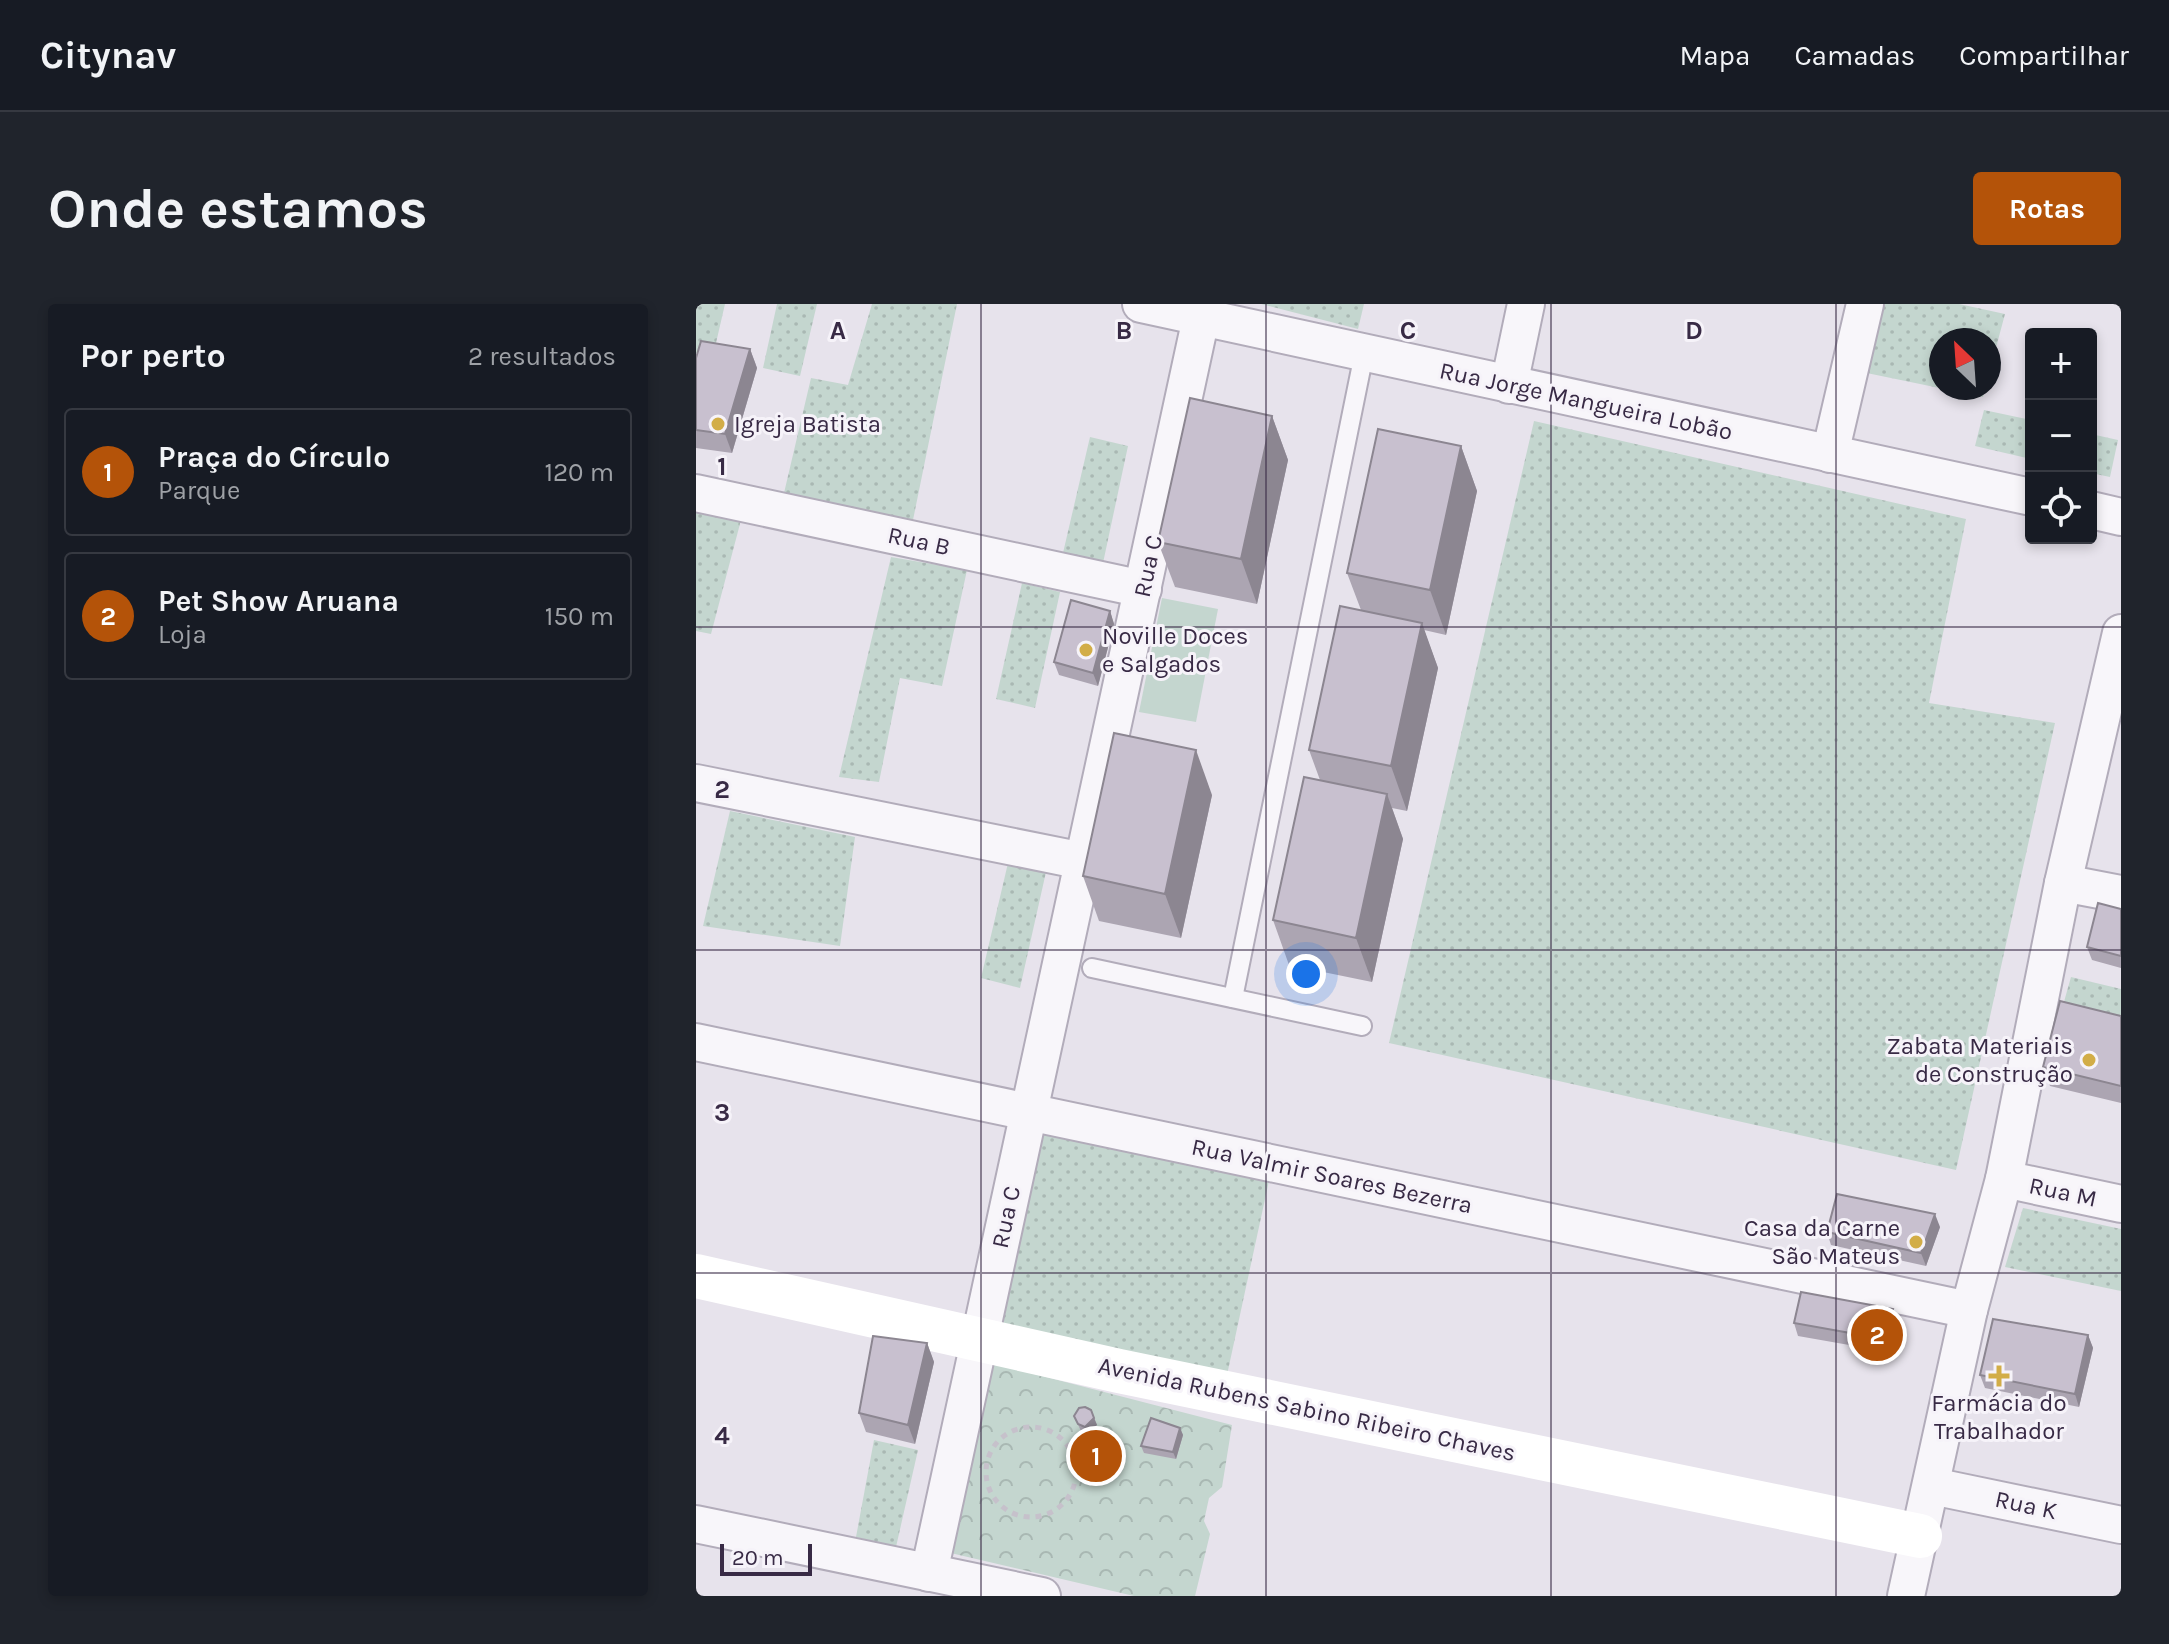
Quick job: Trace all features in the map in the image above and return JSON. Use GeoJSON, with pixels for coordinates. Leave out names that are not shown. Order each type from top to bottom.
{"type":"FeatureCollection","features":[{"type":"Feature","properties":{"kind":"street","name":"Rua Jorge Mangueira Lobão"},"geometry":{"type":"LineString","coordinates":[[1141,304],[1203,310],[1364,354],[2025,496]]}},
{"type":"Feature","properties":{"kind":"street"},"geometry":{"type":"LineString","coordinates":[[1509,385],[1526,304]]}},
{"type":"Feature","properties":{"kind":"street"},"geometry":{"type":"LineString","coordinates":[[1830,454],[1865,304]]}},
{"type":"Feature","properties":{"kind":"street","name":"Rua C"},"geometry":{"type":"LineString","coordinates":[[929,1573],[1203,310]]}},
{"type":"Feature","properties":{"kind":"street","name":"Rua B"},"geometry":{"type":"LineString","coordinates":[[696,493],[1143,589]]}},
{"type":"Feature","properties":{"kind":"street"},"geometry":{"type":"LineString","coordinates":[[2097,511],[2121,517]]}},
{"type":"Feature","properties":{"kind":"street"},"geometry":{"type":"LineString","coordinates":[[1906,1596],[1969,1310],[2004,1179],[2063,883],[2121,633]]}},
{"type":"Feature","properties":{"kind":"street"},"geometry":{"type":"LineString","coordinates":[[696,783],[1083,861]]}},
{"type":"Feature","properties":{"kind":"street"},"geometry":{"type":"LineString","coordinates":[[2063,883],[2121,894]]}},
{"type":"Feature","properties":{"kind":"street","name":"Rua Valmir Soares Bezerra"},"geometry":{"type":"LineString","coordinates":[[696,1042],[1969,1310]]}},
{"type":"Feature","properties":{"kind":"street","name":"Rua M"},"geometry":{"type":"LineString","coordinates":[[2004,1179],[2121,1204]]}},
{"type":"Feature","properties":{"kind":"street","name":"Avenida Rubens Sabino Ribeiro Chaves"},"geometry":{"type":"LineString","coordinates":[[696,1276],[980,1339],[1920,1536]]}},
{"type":"Feature","properties":{"kind":"street","name":"Rua K"},"geometry":{"type":"LineString","coordinates":[[1932,1486],[2121,1525]]}},
{"type":"Feature","properties":{"kind":"street"},"geometry":{"type":"LineString","coordinates":[[696,1524],[1042,1596]]}},
{"type":"Feature","properties":{"kind":"lane"},"geometry":{"type":"LineString","coordinates":[[1233,998],[1364,354]]}},
{"type":"Feature","properties":{"kind":"lane"},"geometry":{"type":"LineString","coordinates":[[1092,968],[1362,1026]]}},
{"type":"Feature","properties":{"kind":"path"},"geometry":{"type":"LineString","coordinates":[[1030,1427],[1057,1435],[1074,1457],[1077,1471],[1069,1497],[1058,1509],[1028,1517],[1013,1514],[1000,1505],[986,1477],[994,1447],[1016,1430],[1030,1427]]}},
{"type":"Feature","properties":{"kind":"green space"},"geometry":{"type":"Polygon","coordinates":[[[696,304],[725,304],[713,356],[696,353],[696,304]]]}},
{"type":"Feature","properties":{"kind":"green space"},"geometry":{"type":"Polygon","coordinates":[[[777,304],[817,304],[800,376],[763,368],[777,304]]]}},
{"type":"Feature","properties":{"kind":"green space"},"geometry":{"type":"Polygon","coordinates":[[[872,304],[957,304],[913,520],[784,493],[811,378],[848,385],[872,304]]]}},
{"type":"Feature","properties":{"kind":"green space"},"geometry":{"type":"Polygon","coordinates":[[[1261,304],[1364,304],[1358,329],[1261,304]]]}},
{"type":"Feature","properties":{"kind":"green space"},"geometry":{"type":"Polygon","coordinates":[[[1867,304],[1959,304],[2005,314],[2001,329],[1929,328],[1929,386],[1857,371],[1867,304]]]}},
{"type":"Feature","properties":{"kind":"green space"},"geometry":{"type":"Polygon","coordinates":[[[1984,410],[2025,419],[2025,458],[1975,446],[1984,410]]]}},
{"type":"Feature","properties":{"kind":"green space"},"geometry":{"type":"Polygon","coordinates":[[[1534,421],[1966,519],[1929,703],[2055,723],[1956,1170],[1389,1043],[1534,421]]]}},
{"type":"Feature","properties":{"kind":"green space"},"geometry":{"type":"Polygon","coordinates":[[[2097,435],[2118,440],[2110,477],[2097,474],[2097,435]]]}},
{"type":"Feature","properties":{"kind":"green space"},"geometry":{"type":"Polygon","coordinates":[[[1090,437],[1128,446],[1103,563],[1063,553],[1090,437]]]}},
{"type":"Feature","properties":{"kind":"green space"},"geometry":{"type":"Polygon","coordinates":[[[696,511],[741,520],[711,634],[696,631],[696,511]]]}},
{"type":"Feature","properties":{"kind":"green space"},"geometry":{"type":"Polygon","coordinates":[[[891,557],[967,570],[942,686],[900,678],[879,782],[839,777],[891,557]]]}},
{"type":"Feature","properties":{"kind":"green space"},"geometry":{"type":"Polygon","coordinates":[[[1022,583],[1060,592],[1035,708],[996,699],[1022,583]]]}},
{"type":"Feature","properties":{"kind":"green space"},"geometry":{"type":"Polygon","coordinates":[[[1162,598],[1218,609],[1196,722],[1139,712],[1162,598]]]}},
{"type":"Feature","properties":{"kind":"green space"},"geometry":{"type":"Polygon","coordinates":[[[730,811],[855,837],[840,946],[703,926],[730,811]]]}},
{"type":"Feature","properties":{"kind":"green space"},"geometry":{"type":"Polygon","coordinates":[[[1008,863],[1046,872],[1020,988],[981,978],[1008,863]]]}},
{"type":"Feature","properties":{"kind":"green space"},"geometry":{"type":"Polygon","coordinates":[[[2071,977],[2121,989],[2121,1029],[2060,1016],[2071,977]]]}},
{"type":"Feature","properties":{"kind":"green space"},"geometry":{"type":"Polygon","coordinates":[[[1045,1128],[1270,1176],[1227,1375],[1001,1328],[1045,1128]]]}},
{"type":"Feature","properties":{"kind":"green space"},"geometry":{"type":"Polygon","coordinates":[[[2023,1208],[2121,1229],[2121,1291],[2005,1267],[2023,1208]]]}},
{"type":"Feature","properties":{"kind":"green space"},"geometry":{"type":"Polygon","coordinates":[[[988,1362],[1232,1425],[1222,1487],[1209,1498],[1204,1521],[1210,1534],[1195,1596],[1134,1596],[942,1551],[988,1362]]]}},
{"type":"Feature","properties":{"kind":"green space"},"geometry":{"type":"Polygon","coordinates":[[[874,1440],[918,1450],[896,1547],[856,1537],[874,1440]]]}},
{"type":"Feature","properties":{"kind":"building","name":"Igreja Batista"},"geometry":{"type":"Polygon","coordinates":[[[701,341],[750,349],[725,434],[696,430],[696,358],[701,341]]]}},
{"type":"Feature","properties":{"kind":"building"},"geometry":{"type":"Polygon","coordinates":[[[1190,398],[1272,416],[1241,559],[1158,542],[1190,398]]]}},
{"type":"Feature","properties":{"kind":"building"},"geometry":{"type":"Polygon","coordinates":[[[1378,429],[1461,446],[1430,590],[1347,573],[1378,429]]]}},
{"type":"Feature","properties":{"kind":"building","name":"Noville Doces e Salgados"},"geometry":{"type":"Polygon","coordinates":[[[1071,600],[1110,611],[1093,673],[1054,662],[1071,600]]]}},
{"type":"Feature","properties":{"kind":"building"},"geometry":{"type":"Polygon","coordinates":[[[1340,606],[1422,623],[1391,766],[1309,750],[1340,606]]]}},
{"type":"Feature","properties":{"kind":"building"},"geometry":{"type":"Polygon","coordinates":[[[1114,733],[1196,750],[1165,894],[1083,876],[1114,733]]]}},
{"type":"Feature","properties":{"kind":"building"},"geometry":{"type":"Polygon","coordinates":[[[1304,777],[1387,794],[1356,938],[1273,920],[1304,777]]]}},
{"type":"Feature","properties":{"kind":"building"},"geometry":{"type":"Polygon","coordinates":[[[2098,903],[2121,909],[2121,956],[2087,947],[2098,903]]]}},
{"type":"Feature","properties":{"kind":"building","name":"Zabata Materiais de Construção"},"geometry":{"type":"Polygon","coordinates":[[[2060,1001],[2121,1016],[2121,1086],[2043,1067],[2060,1001]]]}},
{"type":"Feature","properties":{"kind":"building"},"geometry":{"type":"Polygon","coordinates":[[[1837,1194],[1935,1214],[1921,1253],[1827,1232],[1837,1194]]]}},
{"type":"Feature","properties":{"kind":"building"},"geometry":{"type":"Polygon","coordinates":[[[1801,1292],[1893,1309],[1884,1339],[1794,1323],[1801,1292]]]}},
{"type":"Feature","properties":{"kind":"building"},"geometry":{"type":"Polygon","coordinates":[[[1993,1319],[2088,1335],[2075,1394],[1980,1375],[1993,1319]]]}},
{"type":"Feature","properties":{"kind":"building"},"geometry":{"type":"Polygon","coordinates":[[[873,1336],[927,1343],[908,1425],[859,1413],[873,1336]]]}},
{"type":"Feature","properties":{"kind":"building"},"geometry":{"type":"Polygon","coordinates":[[[1079,1408],[1091,1410],[1094,1418],[1085,1427],[1078,1424],[1074,1416],[1079,1408]]]}},
{"type":"Feature","properties":{"kind":"building"},"geometry":{"type":"Polygon","coordinates":[[[1151,1418],[1180,1428],[1173,1452],[1141,1446],[1151,1418]]]}},
{"type":"Feature","properties":{"kind":"place","name":"Igreja Batista"},"geometry":{"type":"Point","coordinates":[718,424]}},
{"type":"Feature","properties":{"kind":"place","name":"Noville Doces e Salgados"},"geometry":{"type":"Point","coordinates":[1086,650]}},
{"type":"Feature","properties":{"kind":"place","name":"Zabata Materiais de Construção"},"geometry":{"type":"Point","coordinates":[2089,1060]}},
{"type":"Feature","properties":{"kind":"place","name":"Casa da Carne São Mateus"},"geometry":{"type":"Point","coordinates":[1916,1242]}},
{"type":"Feature","properties":{"kind":"place","name":"Pet Show Aruana"},"geometry":{"type":"Point","coordinates":[1877,1335]}},
{"type":"Feature","properties":{"kind":"place","name":"Farmácia do Trabalhador"},"geometry":{"type":"Point","coordinates":[1999,1376]}},
{"type":"Feature","properties":{"kind":"place","name":"Praça do Círculo"},"geometry":{"type":"Point","coordinates":[1096,1456]}}]}
